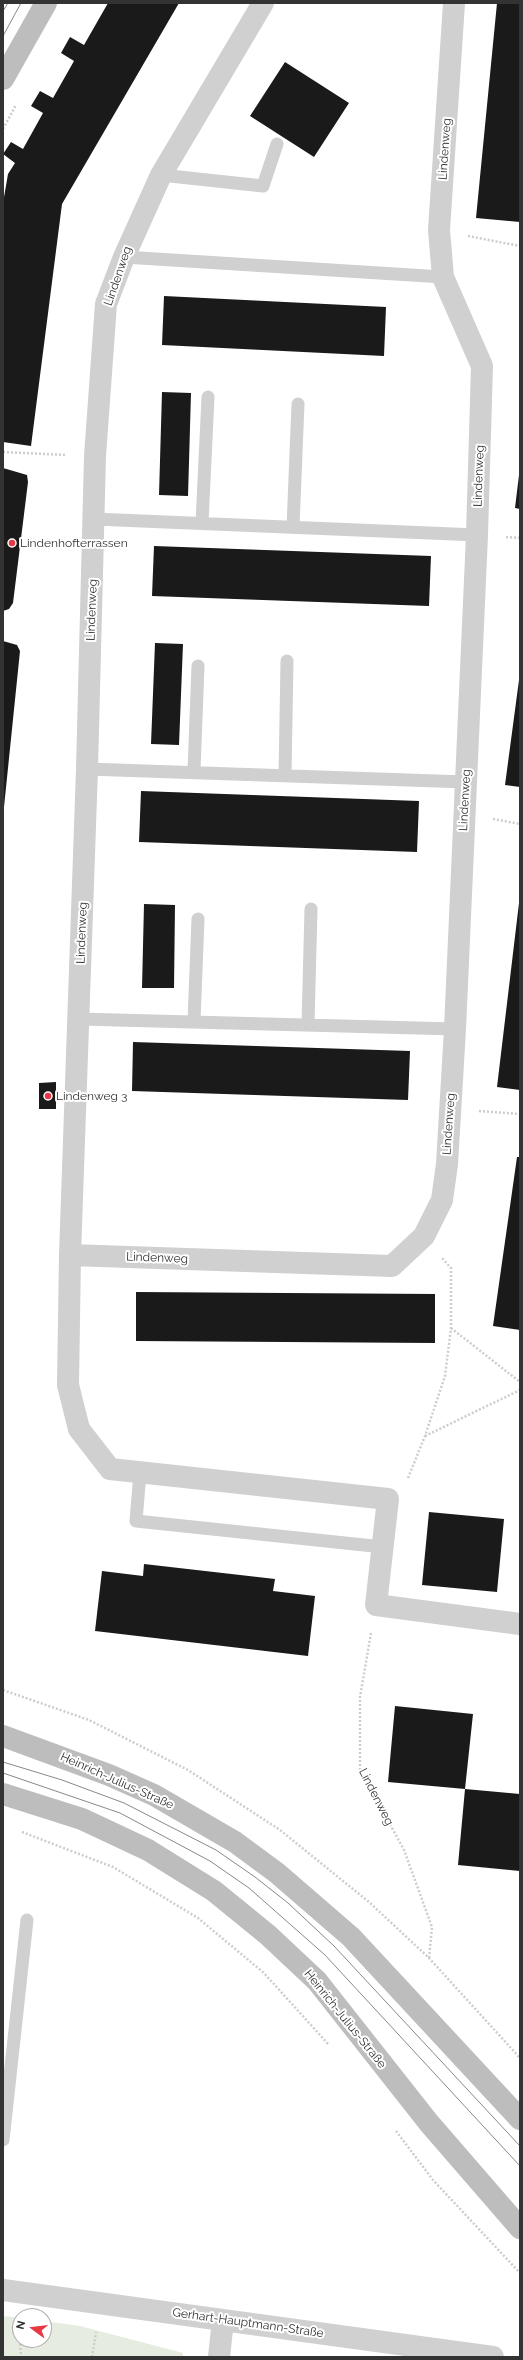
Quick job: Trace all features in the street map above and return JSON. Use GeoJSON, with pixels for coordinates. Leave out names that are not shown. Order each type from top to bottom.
{"type":"FeatureCollection","features":[{"type":"Feature","properties":{"kind":"street"},"geometry":{"type":"LineString","coordinates":[[3,79],[46,3]]}},
{"type":"Feature","properties":{"kind":"street","name":"Lindenweg"},"geometry":{"type":"LineString","coordinates":[[263,3],[161,175],[124,256],[106,304],[95,456],[88,769],[70,1256],[68,1385],[79,1429],[110,1469],[388,1499]]}},
{"type":"Feature","properties":{"kind":"street","name":"Lindenweg"},"geometry":{"type":"LineString","coordinates":[[70,1256],[392,1266],[424,1236],[442,1200],[455,1029],[477,535],[482,366],[443,277],[439,230],[454,3]]}},
{"type":"Feature","properties":{"kind":"street"},"geometry":{"type":"LineString","coordinates":[[388,1499],[376,1605],[520,1624]]}},
{"type":"Feature","properties":{"kind":"street","name":"Heinrich-Julius-Straße"},"geometry":{"type":"LineString","coordinates":[[3,1736],[109,1775],[154,1795],[235,1842],[278,1873],[351,1937],[520,2119]]}},
{"type":"Feature","properties":{"kind":"street","name":"Heinrich-Julius-Straße"},"geometry":{"type":"LineString","coordinates":[[3,1794],[82,1820],[148,1850],[214,1891],[268,1935],[317,1981],[429,2123],[520,2228]]}},
{"type":"Feature","properties":{"kind":"street","name":"Gerhart-Hauptmann-Straße"},"geometry":{"type":"LineString","coordinates":[[3,2290],[222,2320],[452,2354],[493,2357]]}},
{"type":"Feature","properties":{"kind":"street"},"geometry":{"type":"LineString","coordinates":[[219,2357],[222,2320]]}},
{"type":"Feature","properties":{"kind":"lane"},"geometry":{"type":"LineString","coordinates":[[161,175],[264,186],[277,144]]}},
{"type":"Feature","properties":{"kind":"lane"},"geometry":{"type":"LineString","coordinates":[[124,256],[443,277]]}},
{"type":"Feature","properties":{"kind":"lane"},"geometry":{"type":"LineString","coordinates":[[202,523],[208,397]]}},
{"type":"Feature","properties":{"kind":"lane"},"geometry":{"type":"LineString","coordinates":[[292,527],[298,404]]}},
{"type":"Feature","properties":{"kind":"lane"},"geometry":{"type":"LineString","coordinates":[[94,519],[477,535]]}},
{"type":"Feature","properties":{"kind":"lane"},"geometry":{"type":"LineString","coordinates":[[285,775],[287,661]]}},
{"type":"Feature","properties":{"kind":"lane"},"geometry":{"type":"LineString","coordinates":[[194,771],[198,666]]}},
{"type":"Feature","properties":{"kind":"lane"},"geometry":{"type":"LineString","coordinates":[[88,769],[194,771],[466,782]]}},
{"type":"Feature","properties":{"kind":"lane"},"geometry":{"type":"LineString","coordinates":[[308,1024],[311,909]]}},
{"type":"Feature","properties":{"kind":"lane"},"geometry":{"type":"LineString","coordinates":[[194,1020],[198,919]]}},
{"type":"Feature","properties":{"kind":"lane"},"geometry":{"type":"LineString","coordinates":[[79,1019],[194,1020],[455,1029]]}},
{"type":"Feature","properties":{"kind":"lane"},"geometry":{"type":"LineString","coordinates":[[140,1473],[136,1521],[382,1547]]}},
{"type":"Feature","properties":{"kind":"lane"},"geometry":{"type":"LineString","coordinates":[[3,2140],[27,1920]]}},
{"type":"Feature","properties":{"kind":"path"},"geometry":{"type":"LineString","coordinates":[[439,230],[520,246]]}},
{"type":"Feature","properties":{"kind":"path"},"geometry":{"type":"LineString","coordinates":[[3,452],[95,456]]}},
{"type":"Feature","properties":{"kind":"path"},"geometry":{"type":"LineString","coordinates":[[450,1108],[520,1114]]}},
{"type":"Feature","properties":{"kind":"path"},"geometry":{"type":"LineString","coordinates":[[388,1499],[406,1484],[425,1436],[445,1376],[451,1328],[451,1268],[424,1236]]}},
{"type":"Feature","properties":{"kind":"path"},"geometry":{"type":"LineString","coordinates":[[451,1328],[520,1382]]}},
{"type":"Feature","properties":{"kind":"path"},"geometry":{"type":"LineString","coordinates":[[425,1436],[520,1390]]}},
{"type":"Feature","properties":{"kind":"path","name":"Lindenweg"},"geometry":{"type":"LineString","coordinates":[[376,1605],[360,1697],[360,1769],[404,1850],[432,1926],[428,1958],[520,2058]]}},
{"type":"Feature","properties":{"kind":"path"},"geometry":{"type":"LineString","coordinates":[[20,1831],[112,1867],[198,1918],[264,1973],[333,2050]]}},
{"type":"Feature","properties":{"kind":"path"},"geometry":{"type":"LineString","coordinates":[[396,2130],[433,2180],[520,2273]]}},
{"type":"Feature","properties":{"kind":"shaded area"},"geometry":{"type":"Polygon","coordinates":[[[3,2316],[12,2317],[12,2348],[52,2348],[52,2322],[80,2326],[183,2353],[183,2357],[3,2357],[3,2316]]]}},
{"type":"Feature","properties":{"kind":"building"},"geometry":{"type":"Polygon","coordinates":[[[108,3],[179,3],[62,204],[31,446],[3,442],[3,203],[8,174],[15,163],[3,154],[11,142],[23,149],[43,113],[31,106],[40,91],[53,98],[74,61],[61,53],[70,37],[84,45],[108,3]]]}},
{"type":"Feature","properties":{"kind":"building"},"geometry":{"type":"Polygon","coordinates":[[[497,3],[520,3],[520,222],[476,218],[497,3]]]}},
{"type":"Feature","properties":{"kind":"building"},"geometry":{"type":"Polygon","coordinates":[[[285,62],[349,103],[314,157],[250,116],[285,62]]]}},
{"type":"Feature","properties":{"kind":"building"},"geometry":{"type":"Polygon","coordinates":[[[164,296],[386,307],[384,356],[162,345],[164,296]]]}},
{"type":"Feature","properties":{"kind":"building"},"geometry":{"type":"Polygon","coordinates":[[[162,392],[191,393],[188,496],[159,495],[162,392]]]}},
{"type":"Feature","properties":{"kind":"building","name":"Lindenhofterrassen"},"geometry":{"type":"Polygon","coordinates":[[[3,468],[27,475],[28,482],[13,603],[9,609],[3,611],[3,468]]]}},
{"type":"Feature","properties":{"kind":"building"},"geometry":{"type":"Polygon","coordinates":[[[520,475],[520,509],[515,508],[520,475]]]}},
{"type":"Feature","properties":{"kind":"building"},"geometry":{"type":"Polygon","coordinates":[[[154,546],[431,556],[429,606],[152,596],[154,546]]]}},
{"type":"Feature","properties":{"kind":"building"},"geometry":{"type":"Polygon","coordinates":[[[3,641],[17,645],[20,651],[4,807],[3,641]]]}},
{"type":"Feature","properties":{"kind":"building"},"geometry":{"type":"Polygon","coordinates":[[[155,643],[183,644],[179,745],[151,744],[155,643]]]}},
{"type":"Feature","properties":{"kind":"building"},"geometry":{"type":"Polygon","coordinates":[[[520,680],[520,787],[505,785],[520,680]]]}},
{"type":"Feature","properties":{"kind":"building"},"geometry":{"type":"Polygon","coordinates":[[[141,791],[419,801],[417,852],[139,842],[141,791]]]}},
{"type":"Feature","properties":{"kind":"building"},"geometry":{"type":"Polygon","coordinates":[[[520,903],[520,1090],[497,1087],[520,903]]]}},
{"type":"Feature","properties":{"kind":"building"},"geometry":{"type":"Polygon","coordinates":[[[144,904],[175,905],[174,988],[142,988],[144,904]]]}},
{"type":"Feature","properties":{"kind":"building"},"geometry":{"type":"Polygon","coordinates":[[[133,1042],[410,1051],[408,1100],[132,1091],[133,1042]]]}},
{"type":"Feature","properties":{"kind":"building","name":"Lindenweg 3"},"geometry":{"type":"Polygon","coordinates":[[[56,1082],[56,1109],[39,1109],[39,1083],[56,1082]]]}},
{"type":"Feature","properties":{"kind":"building"},"geometry":{"type":"Polygon","coordinates":[[[517,1157],[520,1157],[520,1330],[493,1326],[517,1157]]]}},
{"type":"Feature","properties":{"kind":"building"},"geometry":{"type":"Polygon","coordinates":[[[136,1292],[435,1294],[435,1343],[136,1341],[136,1292]]]}},
{"type":"Feature","properties":{"kind":"building"},"geometry":{"type":"Polygon","coordinates":[[[429,1512],[504,1519],[497,1592],[422,1585],[429,1512]]]}},
{"type":"Feature","properties":{"kind":"building"},"geometry":{"type":"Polygon","coordinates":[[[144,1564],[275,1579],[273,1591],[315,1596],[308,1656],[95,1631],[102,1571],[143,1576],[144,1564]]]}},
{"type":"Feature","properties":{"kind":"building"},"geometry":{"type":"Polygon","coordinates":[[[395,1706],[473,1714],[465,1789],[388,1782],[395,1706]]]}},
{"type":"Feature","properties":{"kind":"building"},"geometry":{"type":"Polygon","coordinates":[[[465,1789],[520,1794],[520,1871],[458,1865],[465,1789]]]}},
{"type":"Feature","properties":{"kind":"tram line"},"geometry":{"type":"LineString","coordinates":[[3,11],[8,3]]}},
{"type":"Feature","properties":{"kind":"tram line"},"geometry":{"type":"LineString","coordinates":[[3,36],[21,3]]}},
{"type":"Feature","properties":{"kind":"tram line"},"geometry":{"type":"LineString","coordinates":[[3,1762],[62,1780],[124,1803],[216,1850],[255,1877],[288,1903],[334,1946],[520,2146]]}},
{"type":"Feature","properties":{"kind":"tram line"},"geometry":{"type":"LineString","coordinates":[[3,1773],[120,1813],[210,1861],[249,1888],[325,1955],[520,2166]]}},
{"type":"Feature","properties":{"kind":"place","name":"Lindenhofterrassen"},"geometry":{"type":"Point","coordinates":[12,543]}},
{"type":"Feature","properties":{"kind":"place","name":"Lindenweg 3"},"geometry":{"type":"Point","coordinates":[48,1096]}}]}
